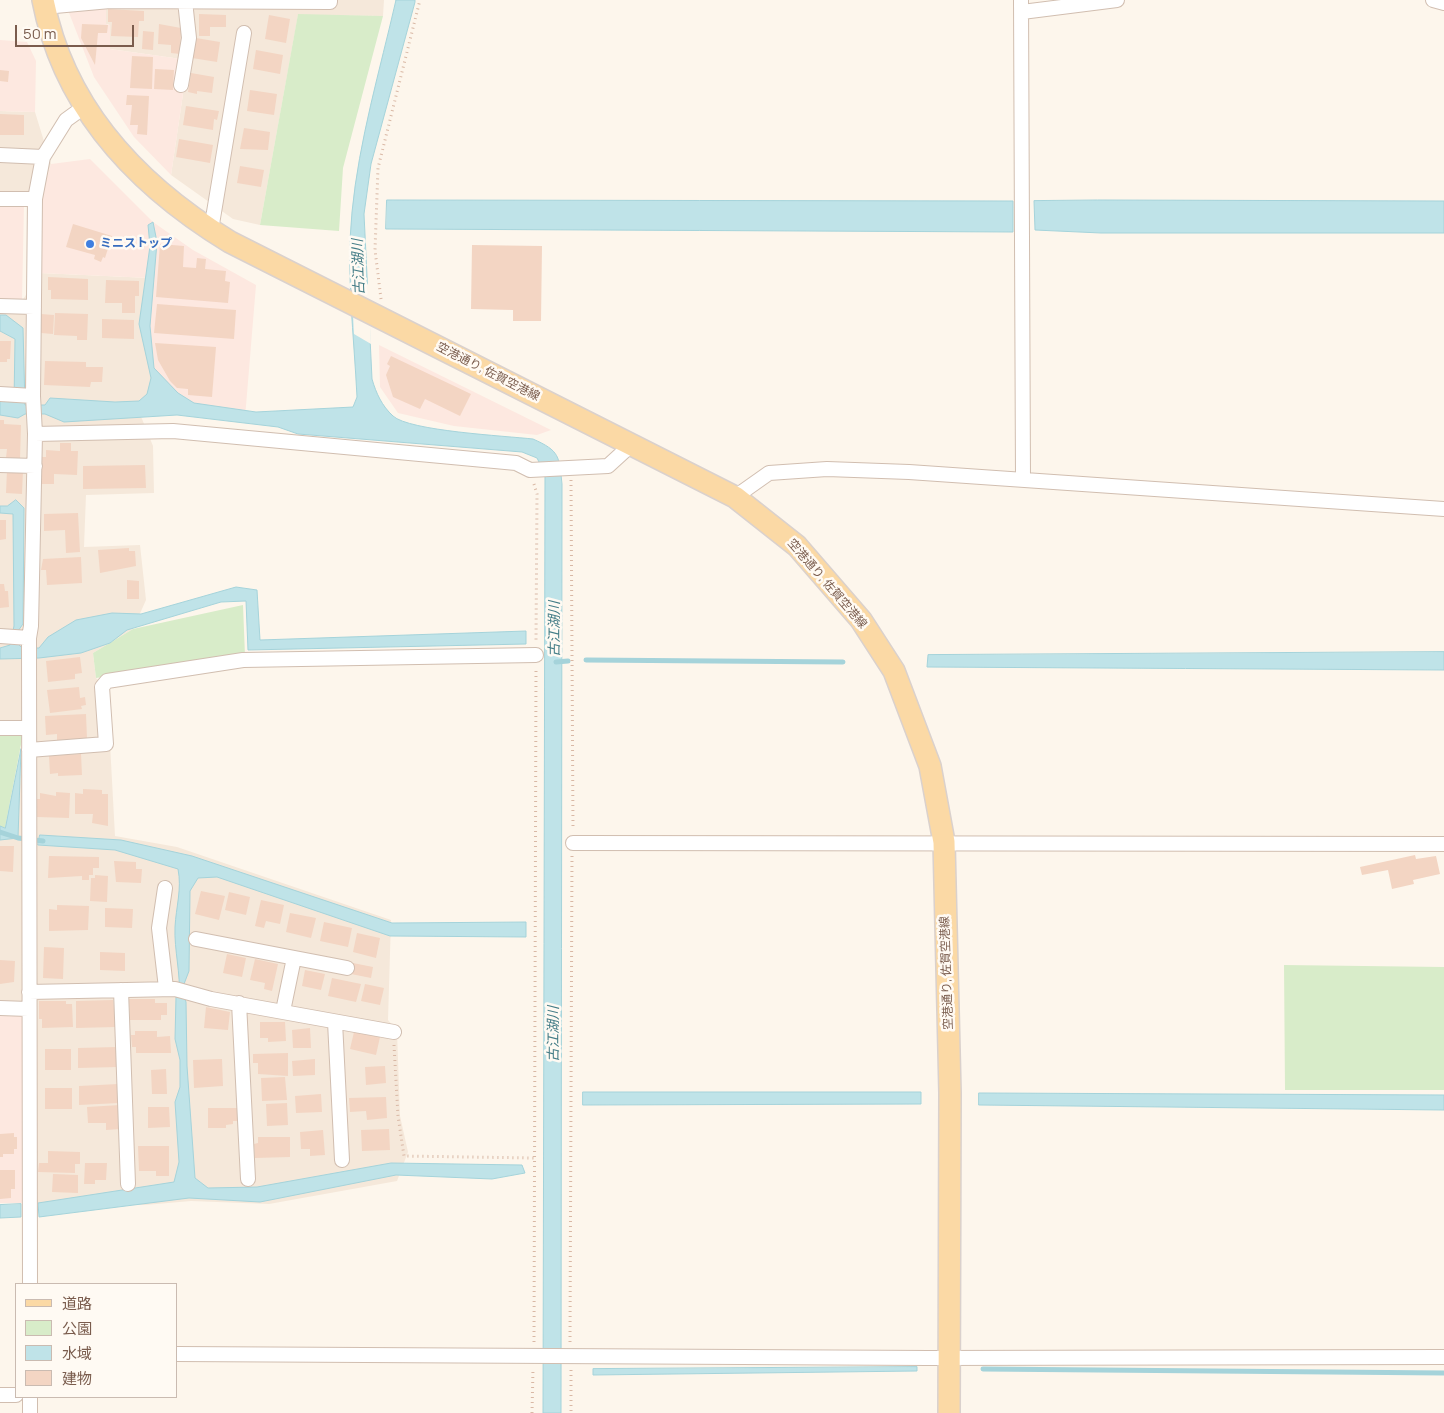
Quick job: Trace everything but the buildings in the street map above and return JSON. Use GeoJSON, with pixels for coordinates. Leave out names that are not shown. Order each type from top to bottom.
{"type":"FeatureCollection","features":[{"type":"Feature","properties":{"kind":"main road","name":"空港通り, 佐賀空港線"},"geometry":{"type":"LineString","coordinates":[[43,3],[69,77],[84,107],[112,146],[143,178],[179,208],[211,230],[735,497],[797,546],[861,620],[894,671],[930,766],[944,842],[950,1093],[949,1413]]}},
{"type":"Feature","properties":{"kind":"street"},"geometry":{"type":"LineString","coordinates":[[43,3],[110,1],[330,2],[330,0]]}},
{"type":"Feature","properties":{"kind":"street"},"geometry":{"type":"LineString","coordinates":[[1023,479],[1022,6],[1117,0]]}},
{"type":"Feature","properties":{"kind":"street"},"geometry":{"type":"LineString","coordinates":[[1433,0],[1444,3]]}},
{"type":"Feature","properties":{"kind":"street"},"geometry":{"type":"LineString","coordinates":[[181,85],[189,38],[185,1]]}},
{"type":"Feature","properties":{"kind":"street"},"geometry":{"type":"LineString","coordinates":[[211,230],[244,33]]}},
{"type":"Feature","properties":{"kind":"street"},"geometry":{"type":"LineString","coordinates":[[30,1283],[28,1009],[29,728],[19,642],[31,626],[35,466],[35,417],[31,398],[35,200],[43,156],[66,120],[84,107]]}},
{"type":"Feature","properties":{"kind":"street"},"geometry":{"type":"LineString","coordinates":[[0,155],[43,156]]}},
{"type":"Feature","properties":{"kind":"street"},"geometry":{"type":"LineString","coordinates":[[0,199],[35,200]]}},
{"type":"Feature","properties":{"kind":"street"},"geometry":{"type":"LineString","coordinates":[[0,306],[34,307]]}},
{"type":"Feature","properties":{"kind":"street"},"geometry":{"type":"LineString","coordinates":[[5,395],[31,398]]}},
{"type":"Feature","properties":{"kind":"street"},"geometry":{"type":"LineString","coordinates":[[35,434],[173,431],[516,463],[530,470],[571,470],[608,466],[631,445]]}},
{"type":"Feature","properties":{"kind":"street"},"geometry":{"type":"LineString","coordinates":[[0,464],[35,466]]}},
{"type":"Feature","properties":{"kind":"street"},"geometry":{"type":"LineString","coordinates":[[735,497],[769,473],[827,469],[1023,479],[1444,509]]}},
{"type":"Feature","properties":{"kind":"street"},"geometry":{"type":"LineString","coordinates":[[29,750],[106,744],[102,687],[107,681],[243,660],[536,655]]}},
{"type":"Feature","properties":{"kind":"street"},"geometry":{"type":"LineString","coordinates":[[0,728],[29,728]]}},
{"type":"Feature","properties":{"kind":"street"},"geometry":{"type":"LineString","coordinates":[[572,843],[1444,844]]}},
{"type":"Feature","properties":{"kind":"street"},"geometry":{"type":"LineString","coordinates":[[164,888],[159,928],[176,989]]}},
{"type":"Feature","properties":{"kind":"street"},"geometry":{"type":"LineString","coordinates":[[196,939],[347,968]]}},
{"type":"Feature","properties":{"kind":"street"},"geometry":{"type":"LineString","coordinates":[[283,1011],[294,958]]}},
{"type":"Feature","properties":{"kind":"street"},"geometry":{"type":"LineString","coordinates":[[29,992],[176,989],[212,999],[394,1032]]}},
{"type":"Feature","properties":{"kind":"street"},"geometry":{"type":"LineString","coordinates":[[121,990],[128,1184]]}},
{"type":"Feature","properties":{"kind":"street"},"geometry":{"type":"LineString","coordinates":[[239,1003],[248,1179]]}},
{"type":"Feature","properties":{"kind":"street"},"geometry":{"type":"LineString","coordinates":[[0,1008],[28,1009]]}},
{"type":"Feature","properties":{"kind":"street"},"geometry":{"type":"LineString","coordinates":[[335,1022],[342,1160]]}},
{"type":"Feature","properties":{"kind":"street"},"geometry":{"type":"LineString","coordinates":[[178,1354],[949,1358],[1444,1357]]}},
{"type":"Feature","properties":{"kind":"street"},"geometry":{"type":"LineString","coordinates":[[0,1395],[15,1395]]}},
{"type":"Feature","properties":{"kind":"street"},"geometry":{"type":"LineString","coordinates":[[30,1398],[30,1413]]}},
{"type":"Feature","properties":{"kind":"path"},"geometry":{"type":"LineString","coordinates":[[377,316],[381,299],[375,250],[378,168],[420,0]]}},
{"type":"Feature","properties":{"kind":"path"},"geometry":{"type":"LineString","coordinates":[[530,470],[537,494],[534,1355],[532,1413]]}},
{"type":"Feature","properties":{"kind":"path"},"geometry":{"type":"LineString","coordinates":[[571,470],[571,1413]]}},
{"type":"Feature","properties":{"kind":"path"},"geometry":{"type":"LineString","coordinates":[[394,1032],[398,1116],[404,1156],[534,1158]]}},
{"type":"Feature","properties":{"kind":"shaded area"},"geometry":{"type":"Polygon","coordinates":[[[64,0],[106,0],[106,24],[110,25],[110,49],[188,60],[171,175],[134,137],[94,77],[64,0]]]}},
{"type":"Feature","properties":{"kind":"shaded area"},"geometry":{"type":"Polygon","coordinates":[[[106,0],[384,0],[383,16],[298,15],[260,225],[233,219],[171,175],[188,60],[110,49],[110,25],[106,24],[106,0]]]}},
{"type":"Feature","properties":{"kind":"shaded area"},"geometry":{"type":"Polygon","coordinates":[[[0,40],[27,42],[36,61],[35,112],[0,111],[0,40]]]}},
{"type":"Feature","properties":{"kind":"shaded area"},"geometry":{"type":"Polygon","coordinates":[[[0,111],[35,112],[51,164],[40,198],[0,204],[0,111]]]}},
{"type":"Feature","properties":{"kind":"shaded area"},"geometry":{"type":"Polygon","coordinates":[[[90,159],[153,222],[193,250],[256,285],[245,418],[162,403],[147,357],[150,278],[40,273],[40,198],[51,164],[90,159]]]}},
{"type":"Feature","properties":{"kind":"shaded area"},"geometry":{"type":"Polygon","coordinates":[[[0,204],[24,204],[22,301],[0,301],[0,204]]]}},
{"type":"Feature","properties":{"kind":"shaded area"},"geometry":{"type":"Polygon","coordinates":[[[40,273],[150,278],[162,403],[140,414],[153,446],[154,493],[86,495],[84,547],[140,545],[146,600],[133,629],[93,653],[96,678],[107,688],[115,836],[177,847],[391,920],[388,1020],[397,1031],[400,1116],[408,1152],[397,1181],[269,1204],[191,1201],[145,1205],[24,1203],[0,1015],[0,826],[17,833],[23,735],[0,734],[0,301],[22,301],[40,273]]]}},
{"type":"Feature","properties":{"kind":"shaded area"},"geometry":{"type":"Polygon","coordinates":[[[379,345],[551,430],[537,435],[454,426],[398,413],[380,387],[379,345]]]}},
{"type":"Feature","properties":{"kind":"shaded area"},"geometry":{"type":"Polygon","coordinates":[[[0,1015],[24,1015],[24,1203],[0,1203],[0,1015]]]}},
{"type":"Feature","properties":{"kind":"green space"},"geometry":{"type":"Polygon","coordinates":[[[298,14],[383,16],[343,168],[339,231],[260,225],[298,14]]]}},
{"type":"Feature","properties":{"kind":"green space"},"geometry":{"type":"Polygon","coordinates":[[[243,605],[245,656],[96,678],[93,653],[133,629],[243,605]]]}},
{"type":"Feature","properties":{"kind":"green space"},"geometry":{"type":"Polygon","coordinates":[[[0,734],[23,734],[5,828],[0,826],[0,734]]]}},
{"type":"Feature","properties":{"kind":"green space"},"geometry":{"type":"Polygon","coordinates":[[[1284,965],[1444,967],[1444,1090],[1285,1090],[1284,965]]]}},
{"type":"Feature","properties":{"kind":"water","name":"古江湖川"},"geometry":{"type":"Polygon","coordinates":[[[396,0],[415,0],[415,2],[371,164],[364,214],[372,379],[380,399],[393,416],[418,426],[533,439],[553,451],[559,461],[561,475],[561,1413],[543,1413],[545,474],[537,458],[522,452],[298,434],[278,427],[177,415],[64,422],[45,414],[25,414],[18,418],[0,415],[0,401],[14,402],[15,339],[0,331],[0,315],[6,315],[23,328],[25,405],[45,405],[50,398],[115,402],[139,401],[147,394],[151,378],[139,324],[150,246],[148,225],[153,222],[157,242],[150,326],[154,368],[178,393],[194,403],[256,412],[353,407],[357,397],[350,281],[352,212],[365,132],[396,0]]]}},
{"type":"Feature","properties":{"kind":"water"},"geometry":{"type":"Polygon","coordinates":[[[387,200],[1013,201],[1013,232],[386,229],[387,200]]]}},
{"type":"Feature","properties":{"kind":"water"},"geometry":{"type":"Polygon","coordinates":[[[1034,201],[1444,201],[1444,233],[1101,233],[1035,230],[1034,201]]]}},
{"type":"Feature","properties":{"kind":"water"},"geometry":{"type":"Polygon","coordinates":[[[16,500],[24,508],[23,624],[18,631],[17,643],[22,648],[39,648],[48,637],[76,620],[112,613],[141,614],[236,587],[257,590],[260,640],[526,631],[526,644],[248,650],[246,601],[221,602],[127,630],[110,643],[81,653],[39,658],[0,659],[0,648],[10,645],[14,626],[13,514],[0,513],[0,506],[7,506],[16,500]]]}},
{"type":"Feature","properties":{"kind":"water"},"geometry":{"type":"Polygon","coordinates":[[[1444,652],[1444,670],[927,667],[928,655],[1444,652]]]}},
{"type":"Feature","properties":{"kind":"water"},"geometry":{"type":"Polygon","coordinates":[[[21,749],[18,838],[0,840],[0,826],[5,828],[21,749]]]}},
{"type":"Feature","properties":{"kind":"water"},"geometry":{"type":"Polygon","coordinates":[[[40,835],[121,840],[192,856],[392,923],[526,922],[526,937],[390,936],[217,877],[198,878],[190,891],[189,971],[184,984],[187,1066],[195,1178],[208,1188],[257,1187],[391,1163],[522,1165],[525,1173],[492,1179],[396,1175],[260,1202],[189,1198],[39,1217],[38,1203],[174,1182],[179,1162],[175,1102],[180,1087],[180,1060],[175,1039],[176,997],[179,997],[175,936],[179,891],[178,869],[115,850],[38,845],[40,835]]]}},
{"type":"Feature","properties":{"kind":"water"},"geometry":{"type":"Polygon","coordinates":[[[583,1092],[921,1092],[921,1104],[583,1105],[583,1092]]]}},
{"type":"Feature","properties":{"kind":"water"},"geometry":{"type":"Polygon","coordinates":[[[979,1093],[1444,1095],[1444,1110],[979,1105],[979,1093]]]}},
{"type":"Feature","properties":{"kind":"water"},"geometry":{"type":"Polygon","coordinates":[[[21,1204],[21,1217],[0,1218],[0,1205],[21,1204]]]}},
{"type":"Feature","properties":{"kind":"water"},"geometry":{"type":"Polygon","coordinates":[[[917,1367],[917,1371],[593,1375],[593,1369],[917,1367]]]}},
{"type":"Feature","properties":{"kind":"pier"},"geometry":{"type":"Polygon","coordinates":[[[351,276],[369,285],[371,344],[354,334],[351,276]]]}},
{"type":"Feature","properties":{"kind":"waterway"},"geometry":{"type":"LineString","coordinates":[[586,660],[843,662]]}},
{"type":"Feature","properties":{"kind":"waterway","name":"古江湖川"},"geometry":{"type":"LineString","coordinates":[[556,662],[568,661]]}},
{"type":"Feature","properties":{"kind":"waterway"},"geometry":{"type":"LineString","coordinates":[[0,832],[18,838],[43,841]]}},
{"type":"Feature","properties":{"kind":"waterway"},"geometry":{"type":"LineString","coordinates":[[983,1369],[1444,1373]]}},
{"type":"Feature","properties":{"kind":"place","name":"ミニストップ"},"geometry":{"type":"Point","coordinates":[90,244]}}]}
